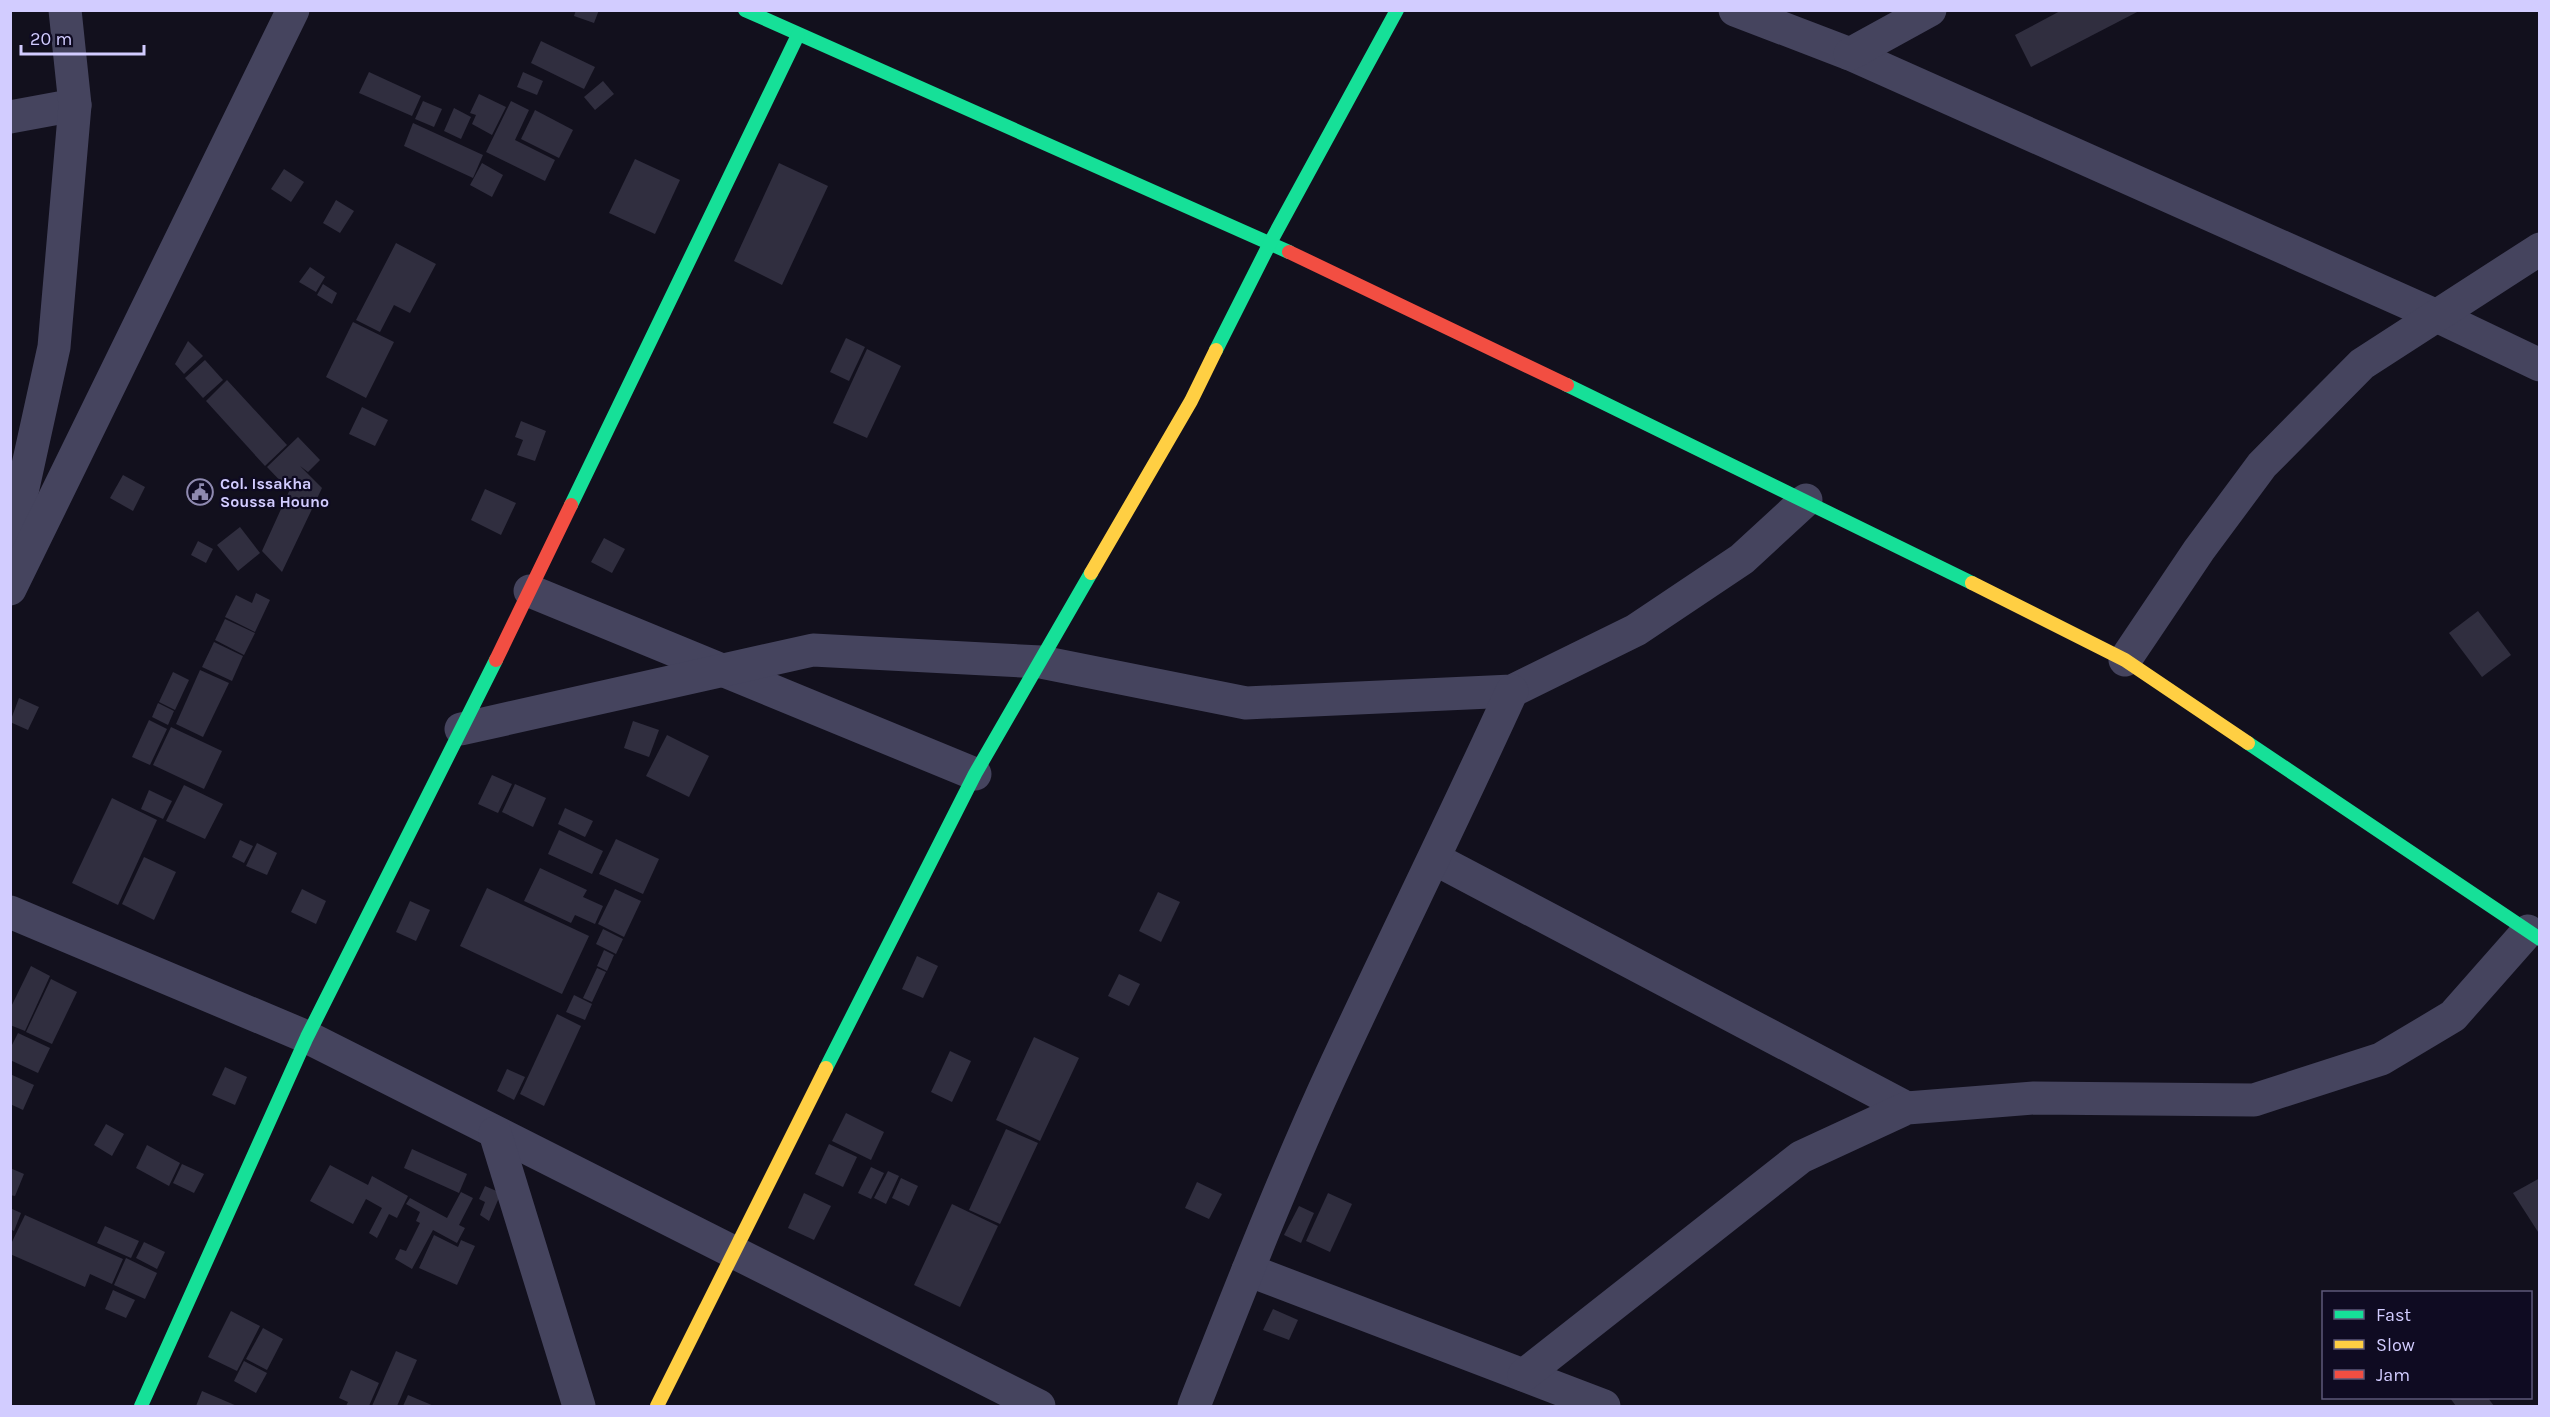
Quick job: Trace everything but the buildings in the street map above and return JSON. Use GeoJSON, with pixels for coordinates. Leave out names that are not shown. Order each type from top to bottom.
{"type":"FeatureCollection","features":[{"type":"Feature","properties":{"kind":"street"},"geometry":{"type":"LineString","coordinates":[[10,547],[54,347],[75,105],[65,10]]}},
{"type":"Feature","properties":{"kind":"street"},"geometry":{"type":"LineString","coordinates":[[10,590],[292,10]]}},
{"type":"Feature","properties":{"kind":"street"},"geometry":{"type":"LineString","coordinates":[[745,10],[1270,243],[1806,500],[2125,660],[2534,935],[2453,1016],[2381,1059],[2254,1100],[2034,1098],[1907,1108],[1801,1157],[1524,1375]]}},
{"type":"Feature","properties":{"kind":"street"},"geometry":{"type":"LineString","coordinates":[[657,1407],[732,1253],[975,774],[1191,401],[1270,243],[1397,10]]}},
{"type":"Feature","properties":{"kind":"street"},"geometry":{"type":"LineString","coordinates":[[1735,10],[1850,54],[2437,316],[2540,365]]}},
{"type":"Feature","properties":{"kind":"street"},"geometry":{"type":"LineString","coordinates":[[1850,54],[1930,10]]}},
{"type":"Feature","properties":{"kind":"street"},"geometry":{"type":"LineString","coordinates":[[141,1407],[308,1037],[530,591],[798,34]]}},
{"type":"Feature","properties":{"kind":"street"},"geometry":{"type":"LineString","coordinates":[[10,117],[75,105]]}},
{"type":"Feature","properties":{"kind":"street"},"geometry":{"type":"LineString","coordinates":[[2125,660],[2199,550],[2262,465],[2362,364],[2540,249]]}},
{"type":"Feature","properties":{"kind":"street"},"geometry":{"type":"LineString","coordinates":[[461,729],[813,650],[1041,662],[1246,703],[1512,691],[1636,630],[1742,560],[1806,500]]}},
{"type":"Feature","properties":{"kind":"street"},"geometry":{"type":"LineString","coordinates":[[530,591],[975,774]]}},
{"type":"Feature","properties":{"kind":"street"},"geometry":{"type":"LineString","coordinates":[[1194,1407],[1248,1270],[1336,1065],[1435,859],[1512,691]]}},
{"type":"Feature","properties":{"kind":"street"},"geometry":{"type":"LineString","coordinates":[[1435,859],[1907,1108]]}},
{"type":"Feature","properties":{"kind":"street"},"geometry":{"type":"LineString","coordinates":[[10,912],[308,1037],[1039,1407]]}},
{"type":"Feature","properties":{"kind":"street"},"geometry":{"type":"LineString","coordinates":[[495,1133],[579,1407]]}},
{"type":"Feature","properties":{"kind":"street"},"geometry":{"type":"LineString","coordinates":[[1248,1270],[1604,1406]]}},
{"type":"Feature","properties":{"kind":"traffic: fast"},"geometry":{"type":"LineString","coordinates":[[745,10],[1289,252]]}},
{"type":"Feature","properties":{"kind":"traffic: fast"},"geometry":{"type":"LineString","coordinates":[[1216,350],[1270,243],[1397,10]]}},
{"type":"Feature","properties":{"kind":"traffic: fast"},"geometry":{"type":"LineString","coordinates":[[571,505],[798,35]]}},
{"type":"Feature","properties":{"kind":"traffic: fast"},"geometry":{"type":"LineString","coordinates":[[1567,385],[1972,583]]}},
{"type":"Feature","properties":{"kind":"traffic: fast"},"geometry":{"type":"LineString","coordinates":[[826,1068],[975,774],[1091,573]]}},
{"type":"Feature","properties":{"kind":"traffic: fast"},"geometry":{"type":"LineString","coordinates":[[141,1406],[307,1037],[496,660]]}},
{"type":"Feature","properties":{"kind":"traffic: fast"},"geometry":{"type":"LineString","coordinates":[[2248,743],[2540,939]]}},
{"type":"Feature","properties":{"kind":"traffic: slow"},"geometry":{"type":"LineString","coordinates":[[1091,573],[1191,401],[1216,350]]}},
{"type":"Feature","properties":{"kind":"traffic: slow"},"geometry":{"type":"LineString","coordinates":[[1972,583],[2125,660],[2248,743]]}},
{"type":"Feature","properties":{"kind":"traffic: slow"},"geometry":{"type":"LineString","coordinates":[[657,1406],[826,1068]]}},
{"type":"Feature","properties":{"kind":"traffic: jam"},"geometry":{"type":"LineString","coordinates":[[1289,252],[1567,385]]}},
{"type":"Feature","properties":{"kind":"traffic: jam"},"geometry":{"type":"LineString","coordinates":[[496,660],[571,505]]}},
{"type":"Feature","properties":{"kind":"place","name":"Col. Issakha Soussa Houno"},"geometry":{"type":"Point","coordinates":[200,492]}}]}
